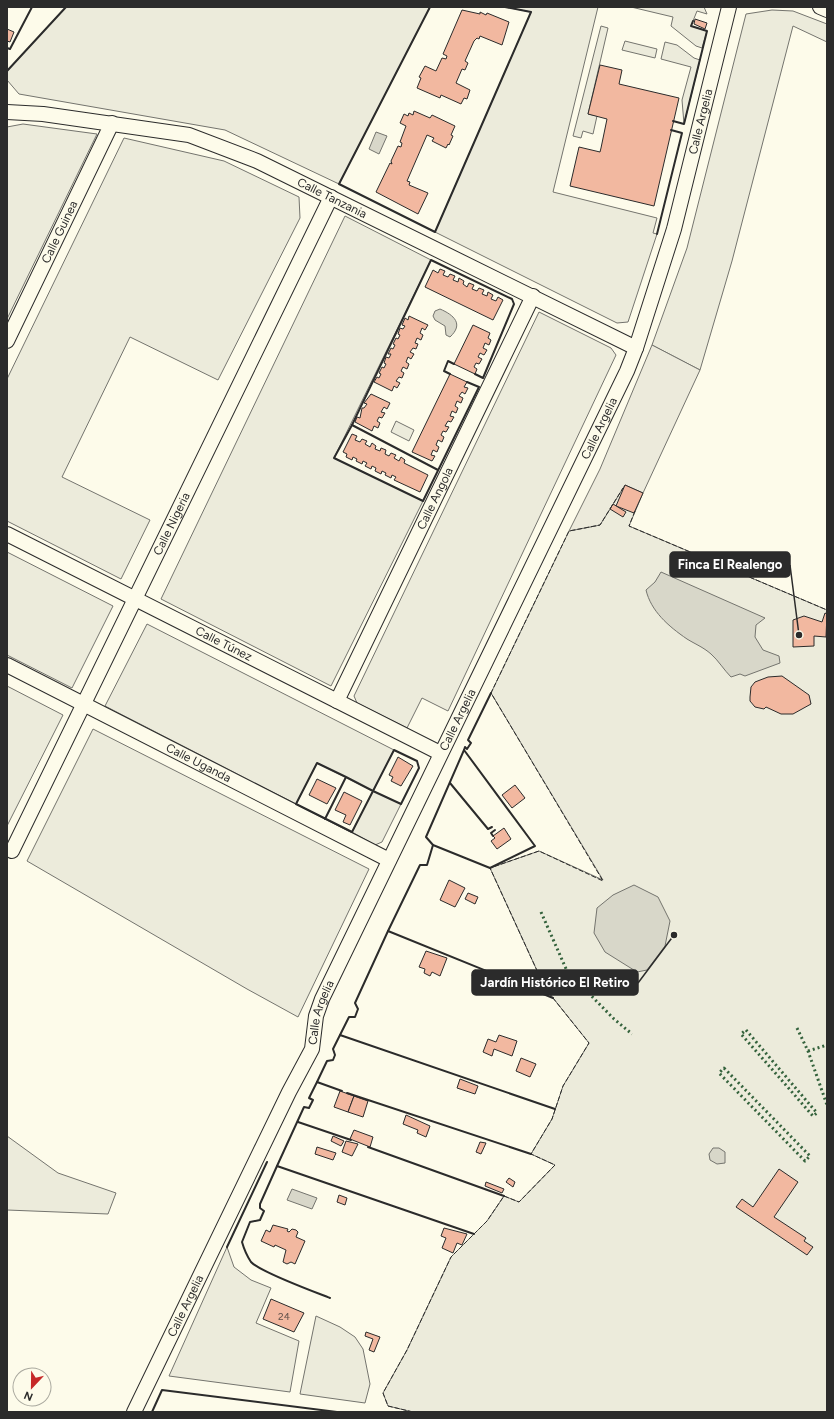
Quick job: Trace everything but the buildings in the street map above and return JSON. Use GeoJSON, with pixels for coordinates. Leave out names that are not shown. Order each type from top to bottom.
{"type":"FeatureCollection","features":[{"type":"Feature","properties":{"kind":"street","name":"Calle Argelia"},"geometry":{"type":"LineString","coordinates":[[134,1412],[289,1092],[312,1050],[316,1016],[322,998],[627,371],[636,348],[674,229],[729,7]]}},
{"type":"Feature","properties":{"kind":"street"},"geometry":{"type":"LineString","coordinates":[[820,7],[827,10]]}},
{"type":"Feature","properties":{"kind":"street","name":"Calle Tanzania"},"geometry":{"type":"LineString","coordinates":[[7,112],[42,114],[189,135],[257,161],[636,348]]}},
{"type":"Feature","properties":{"kind":"street","name":"Calle Guinea"},"geometry":{"type":"LineString","coordinates":[[7,340],[112,123]]}},
{"type":"Feature","properties":{"kind":"street","name":"Calle Nigeria"},"geometry":{"type":"LineString","coordinates":[[12,851],[331,197]]}},
{"type":"Feature","properties":{"kind":"street","name":"Calle Angola"},"geometry":{"type":"LineString","coordinates":[[337,701],[533,296]]}},
{"type":"Feature","properties":{"kind":"street","name":"Calle Túnez"},"geometry":{"type":"LineString","coordinates":[[7,534],[440,753]]}},
{"type":"Feature","properties":{"kind":"street","name":"Calle Uganda"},"geometry":{"type":"LineString","coordinates":[[7,665],[389,860]]}},
{"type":"Feature","properties":{"kind":"shaded area"},"geometry":{"type":"Polygon","coordinates":[[[66,7],[430,7],[339,184],[225,130],[19,94],[7,80],[7,71],[66,7]]]}},
{"type":"Feature","properties":{"kind":"shaded area"},"geometry":{"type":"Polygon","coordinates":[[[505,7],[598,7],[553,192],[657,218],[653,233],[657,234],[628,322],[617,323],[435,232],[531,12],[505,7]]]}},
{"type":"Feature","properties":{"kind":"shaded area"},"geometry":{"type":"Polygon","coordinates":[[[631,7],[704,7],[707,14],[697,11],[691,26],[707,31],[702,48],[696,46],[671,26],[673,17],[631,7]]]}},
{"type":"Feature","properties":{"kind":"shaded area"},"geometry":{"type":"Polygon","coordinates":[[[772,10],[793,11],[827,24],[827,42],[793,26],[732,261],[700,370],[652,345],[687,248],[746,14],[772,10]]]}},
{"type":"Feature","properties":{"kind":"shaded area"},"geometry":{"type":"Polygon","coordinates":[[[601,26],[608,28],[588,114],[597,116],[593,134],[583,131],[581,138],[573,136],[601,26]]]}},
{"type":"Feature","properties":{"kind":"shaded area"},"geometry":{"type":"Polygon","coordinates":[[[625,41],[657,49],[655,58],[622,50],[625,41]]]}},
{"type":"Feature","properties":{"kind":"shaded area"},"geometry":{"type":"Polygon","coordinates":[[[665,42],[677,45],[694,58],[700,60],[684,124],[682,100],[691,67],[661,59],[665,42]]]}},
{"type":"Feature","properties":{"kind":"shaded area"},"geometry":{"type":"Polygon","coordinates":[[[23,124],[97,134],[7,319],[7,127],[23,124]]]}},
{"type":"Feature","properties":{"kind":"shaded area"},"geometry":{"type":"Polygon","coordinates":[[[376,132],[387,136],[379,154],[369,149],[376,132]]]}},
{"type":"Feature","properties":{"kind":"shaded area"},"geometry":{"type":"Polygon","coordinates":[[[124,138],[224,161],[299,197],[300,218],[218,380],[130,337],[62,477],[150,520],[121,579],[7,521],[7,379],[124,138]]]}},
{"type":"Feature","properties":{"kind":"shaded area"},"geometry":{"type":"Polygon","coordinates":[[[345,216],[431,260],[334,458],[423,501],[331,686],[161,599],[345,216]]]}},
{"type":"Feature","properties":{"kind":"shaded area"},"geometry":{"type":"Polygon","coordinates":[[[440,309],[456,320],[456,328],[450,337],[446,335],[445,326],[435,320],[433,316],[435,311],[440,309]]]}},
{"type":"Feature","properties":{"kind":"shaded area"},"geometry":{"type":"Polygon","coordinates":[[[539,312],[611,348],[616,355],[448,711],[422,698],[407,728],[357,703],[354,696],[539,312]]]}},
{"type":"Feature","properties":{"kind":"shaded area"},"geometry":{"type":"Polygon","coordinates":[[[652,345],[700,370],[643,493],[625,485],[600,525],[569,531],[600,469],[652,345]]]}},
{"type":"Feature","properties":{"kind":"shaded area"},"geometry":{"type":"Polygon","coordinates":[[[396,421],[414,430],[409,441],[391,432],[396,421]]]}},
{"type":"Feature","properties":{"kind":"shaded area"},"geometry":{"type":"Polygon","coordinates":[[[625,485],[643,493],[629,526],[827,610],[827,1412],[413,1412],[388,1406],[383,1393],[407,1350],[451,1257],[487,1221],[504,1196],[519,1202],[555,1165],[531,1154],[552,1119],[563,1086],[589,1043],[545,988],[490,868],[539,851],[603,880],[491,693],[569,531],[600,525],[625,485]]]}},
{"type":"Feature","properties":{"kind":"shaded area"},"geometry":{"type":"Polygon","coordinates":[[[7,552],[113,606],[72,688],[7,655],[7,552]]]}},
{"type":"Feature","properties":{"kind":"shaded area"},"geometry":{"type":"Polygon","coordinates":[[[661,572],[765,618],[756,625],[755,637],[763,650],[779,656],[780,663],[745,676],[740,674],[731,677],[711,654],[673,629],[661,618],[652,605],[646,590],[655,582],[661,572]]]}},
{"type":"Feature","properties":{"kind":"shaded area"},"geometry":{"type":"Polygon","coordinates":[[[147,624],[394,750],[373,791],[317,763],[296,804],[105,706],[147,624]]]}},
{"type":"Feature","properties":{"kind":"shaded area"},"geometry":{"type":"Polygon","coordinates":[[[7,686],[63,715],[7,826],[7,686]]]}},
{"type":"Feature","properties":{"kind":"shaded area"},"geometry":{"type":"Polygon","coordinates":[[[93,729],[369,869],[298,1017],[27,861],[93,729]]]}},
{"type":"Feature","properties":{"kind":"shaded area"},"geometry":{"type":"Polygon","coordinates":[[[373,791],[401,804],[382,842],[375,845],[352,832],[373,791]]]}},
{"type":"Feature","properties":{"kind":"shaded area"},"geometry":{"type":"Polygon","coordinates":[[[634,885],[658,897],[670,921],[665,946],[647,970],[637,972],[605,952],[594,933],[597,908],[613,895],[634,885]]]}},
{"type":"Feature","properties":{"kind":"shaded area"},"geometry":{"type":"Polygon","coordinates":[[[7,1136],[58,1173],[116,1193],[108,1214],[7,1210],[7,1136]]]}},
{"type":"Feature","properties":{"kind":"shaded area"},"geometry":{"type":"Polygon","coordinates":[[[713,1148],[719,1148],[725,1152],[725,1163],[717,1164],[710,1160],[709,1154],[713,1148]]]}},
{"type":"Feature","properties":{"kind":"shaded area"},"geometry":{"type":"Polygon","coordinates":[[[292,1189],[317,1198],[312,1209],[287,1200],[292,1189]]]}},
{"type":"Feature","properties":{"kind":"shaded area"},"geometry":{"type":"Polygon","coordinates":[[[227,1247],[234,1267],[251,1280],[271,1288],[256,1323],[299,1341],[290,1392],[169,1376],[227,1247]]]}},
{"type":"Feature","properties":{"kind":"shaded area"},"geometry":{"type":"Polygon","coordinates":[[[316,1316],[340,1327],[355,1337],[363,1349],[370,1384],[365,1403],[300,1394],[316,1316]]]}},
{"type":"Feature","properties":{"kind":"hedge"},"geometry":{"type":"LineString","coordinates":[[541,912],[567,971],[614,1019],[632,1034]]}},
{"type":"Feature","properties":{"kind":"hedge"},"geometry":{"type":"LineString","coordinates":[[797,1028],[808,1051],[827,1105]]}},
{"type":"Feature","properties":{"kind":"hedge"},"geometry":{"type":"LineString","coordinates":[[746,1030],[817,1113],[813,1116],[741,1034],[746,1030]]}},
{"type":"Feature","properties":{"kind":"hedge"},"geometry":{"type":"LineString","coordinates":[[808,1051],[827,1045]]}},
{"type":"Feature","properties":{"kind":"hedge"},"geometry":{"type":"LineString","coordinates":[[724,1068],[810,1156],[805,1161],[719,1073],[724,1068]]}},
{"type":"Feature","properties":{"kind":"fence"},"geometry":{"type":"LineString","coordinates":[[413,1412],[388,1406],[383,1393],[407,1350],[451,1257],[487,1221],[504,1196],[519,1202],[555,1165],[531,1154],[552,1119],[563,1086],[589,1043],[545,988],[490,868],[539,851],[603,881],[491,693],[569,531],[600,525],[623,488]]}},
{"type":"Feature","properties":{"kind":"fence"},"geometry":{"type":"LineString","coordinates":[[635,511],[629,526],[827,610]]}},
{"type":"Feature","properties":{"kind":"wall"},"geometry":{"type":"LineString","coordinates":[[7,48],[10,49],[32,7]]}},
{"type":"Feature","properties":{"kind":"wall"},"geometry":{"type":"LineString","coordinates":[[7,71],[66,7]]}},
{"type":"Feature","properties":{"kind":"wall"},"geometry":{"type":"LineString","coordinates":[[430,7],[339,184],[435,232],[531,12],[505,7]]}},
{"type":"Feature","properties":{"kind":"wall"},"geometry":{"type":"LineString","coordinates":[[673,121],[684,124],[707,31],[691,26],[693,21]]}},
{"type":"Feature","properties":{"kind":"wall"},"geometry":{"type":"LineString","coordinates":[[657,234],[682,133],[671,130]]}},
{"type":"Feature","properties":{"kind":"wall"},"geometry":{"type":"LineString","coordinates":[[352,425],[431,260],[512,299],[514,304],[483,378],[475,374]]}},
{"type":"Feature","properties":{"kind":"wall"},"geometry":{"type":"LineString","coordinates":[[450,374],[444,371],[448,361],[454,364]]}},
{"type":"Feature","properties":{"kind":"wall"},"geometry":{"type":"LineString","coordinates":[[438,470],[352,425],[334,458],[423,501],[479,387],[467,382]]}},
{"type":"Feature","properties":{"kind":"wall"},"geometry":{"type":"LineString","coordinates":[[464,750],[465,747],[467,749],[471,743],[468,740],[491,693]]}},
{"type":"Feature","properties":{"kind":"wall"},"geometry":{"type":"LineString","coordinates":[[394,750],[417,761],[419,768],[401,804],[373,791],[394,750]]}},
{"type":"Feature","properties":{"kind":"wall"},"geometry":{"type":"LineString","coordinates":[[464,750],[535,846],[490,868],[433,845],[426,837],[464,750]]}},
{"type":"Feature","properties":{"kind":"wall"},"geometry":{"type":"LineString","coordinates":[[325,819],[346,777],[373,791],[352,832],[296,804],[317,763],[346,777]]}},
{"type":"Feature","properties":{"kind":"wall"},"geometry":{"type":"LineString","coordinates":[[450,783],[488,829],[492,827]]}},
{"type":"Feature","properties":{"kind":"wall"},"geometry":{"type":"LineString","coordinates":[[493,836],[491,833],[495,830]]}},
{"type":"Feature","properties":{"kind":"wall"},"geometry":{"type":"LineString","coordinates":[[388,931],[420,865],[427,865],[433,845]]}},
{"type":"Feature","properties":{"kind":"wall"},"geometry":{"type":"LineString","coordinates":[[340,1035],[349,1017],[355,1017],[358,1009],[355,1003],[388,931],[553,998]]}},
{"type":"Feature","properties":{"kind":"wall"},"geometry":{"type":"LineString","coordinates":[[317,1082],[327,1061],[333,1060],[335,1055],[333,1049],[340,1035],[555,1109]]}},
{"type":"Feature","properties":{"kind":"wall"},"geometry":{"type":"LineString","coordinates":[[277,1166],[304,1107],[309,1108],[313,1100],[309,1098],[317,1082],[342,1091]]}},
{"type":"Feature","properties":{"kind":"wall"},"geometry":{"type":"LineString","coordinates":[[347,1093],[531,1154]]}},
{"type":"Feature","properties":{"kind":"wall"},"geometry":{"type":"LineString","coordinates":[[298,1122],[351,1140]]}},
{"type":"Feature","properties":{"kind":"wall"},"geometry":{"type":"LineString","coordinates":[[368,1147],[504,1196]]}},
{"type":"Feature","properties":{"kind":"wall"},"geometry":{"type":"LineString","coordinates":[[227,1247],[267,1162]]}},
{"type":"Feature","properties":{"kind":"wall"},"geometry":{"type":"LineString","coordinates":[[330,1298],[288,1282],[256,1266],[251,1262],[245,1250],[242,1242],[250,1222],[260,1220],[264,1211],[260,1208],[260,1204],[277,1166],[474,1234]]}},
{"type":"Feature","properties":{"kind":"wall"},"geometry":{"type":"LineString","coordinates":[[152,1412],[162,1390],[337,1412]]}},
{"type":"Feature","properties":{"kind":"place","name":"Finca El Realengo"},"geometry":{"type":"Point","coordinates":[799,635]}},
{"type":"Feature","properties":{"kind":"place","name":"Jardín Histórico El Retiro"},"geometry":{"type":"Point","coordinates":[674,935]}}]}
